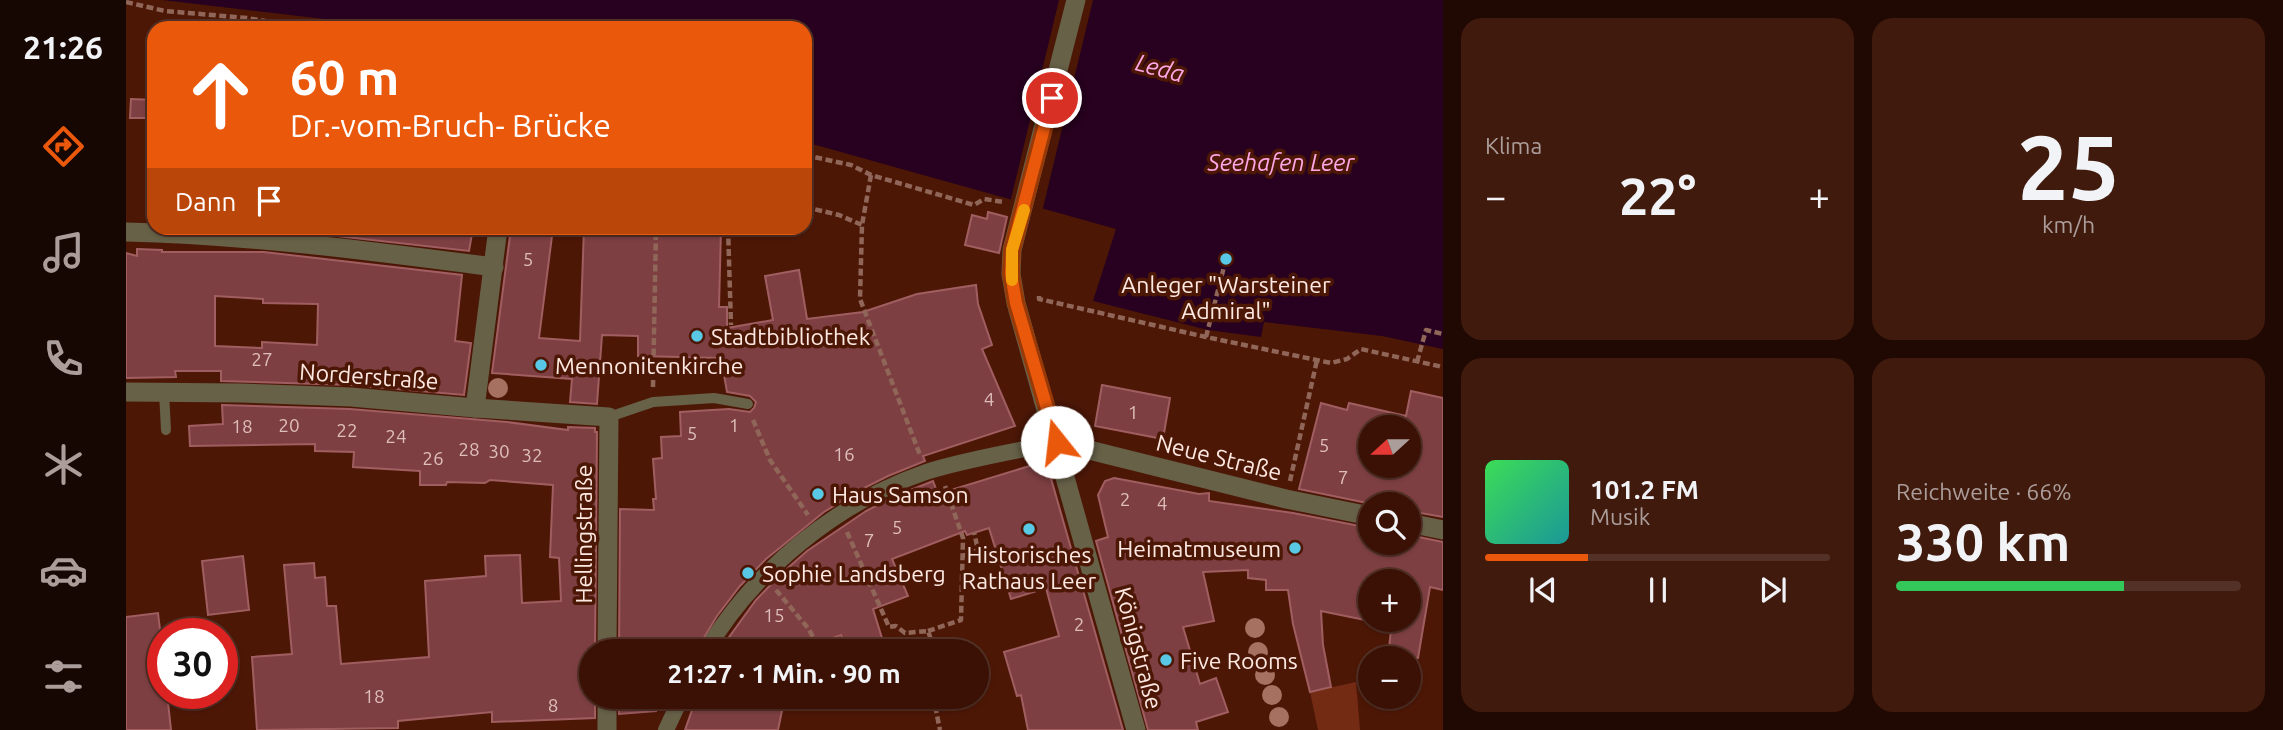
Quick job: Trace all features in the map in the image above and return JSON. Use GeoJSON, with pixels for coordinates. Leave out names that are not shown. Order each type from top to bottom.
{"type":"FeatureCollection","features":[{"type":"Feature","properties":{"kind":"street","name":"Königstraße"},"geometry":{"type":"LineString","coordinates":[[1076,0],[1012,250],[1011,274],[1016,303],[1136,730]]}},
{"type":"Feature","properties":{"kind":"street"},"geometry":{"type":"LineString","coordinates":[[126,232],[147,232]]}},
{"type":"Feature","properties":{"kind":"street"},"geometry":{"type":"LineString","coordinates":[[258,235],[494,267]]}},
{"type":"Feature","properties":{"kind":"street"},"geometry":{"type":"LineString","coordinates":[[475,408],[497,235]]}},
{"type":"Feature","properties":{"kind":"street","name":"Norderstraße"},"geometry":{"type":"LineString","coordinates":[[126,392],[351,397],[609,417]]}},
{"type":"Feature","properties":{"kind":"street","name":"Hellingstraße"},"geometry":{"type":"LineString","coordinates":[[607,639],[609,417]]}},
{"type":"Feature","properties":{"kind":"street"},"geometry":{"type":"LineString","coordinates":[[713,639],[721,625],[762,577],[838,516],[880,492],[933,470],[1057,442]]}},
{"type":"Feature","properties":{"kind":"street","name":"Neue Straße"},"geometry":{"type":"LineString","coordinates":[[1057,442],[1286,499],[1358,514]]}},
{"type":"Feature","properties":{"kind":"street"},"geometry":{"type":"LineString","coordinates":[[1421,525],[1443,530]]}},
{"type":"Feature","properties":{"kind":"street"},"geometry":{"type":"LineString","coordinates":[[607,709],[607,730]]}},
{"type":"Feature","properties":{"kind":"street"},"geometry":{"type":"LineString","coordinates":[[666,730],[675,709]]}},
{"type":"Feature","properties":{"kind":"lane"},"geometry":{"type":"LineString","coordinates":[[164,392],[166,430]]}},
{"type":"Feature","properties":{"kind":"lane"},"geometry":{"type":"LineString","coordinates":[[609,417],[653,402],[714,398],[748,404]]}},
{"type":"Feature","properties":{"kind":"path"},"geometry":{"type":"LineString","coordinates":[[126,2],[165,11],[265,21]]}},
{"type":"Feature","properties":{"kind":"path"},"geometry":{"type":"LineString","coordinates":[[812,157],[851,165],[871,175],[974,205],[985,199]]}},
{"type":"Feature","properties":{"kind":"path"},"geometry":{"type":"LineString","coordinates":[[838,516],[889,627],[896,626],[905,633],[928,631],[961,620],[963,538],[860,299],[862,225],[871,175]]}},
{"type":"Feature","properties":{"kind":"path"},"geometry":{"type":"LineString","coordinates":[[812,209],[839,215],[862,225]]}},
{"type":"Feature","properties":{"kind":"path"},"geometry":{"type":"LineString","coordinates":[[653,402],[656,235]]}},
{"type":"Feature","properties":{"kind":"path"},"geometry":{"type":"LineString","coordinates":[[728,235],[731,325]]}},
{"type":"Feature","properties":{"kind":"path"},"geometry":{"type":"LineString","coordinates":[[1206,337],[1226,259]]}},
{"type":"Feature","properties":{"kind":"path"},"geometry":{"type":"LineString","coordinates":[[1040,299],[1317,360],[1338,362],[1348,359],[1361,349],[1443,367]]}},
{"type":"Feature","properties":{"kind":"path"},"geometry":{"type":"LineString","coordinates":[[1417,362],[1426,330],[1443,334]]}},
{"type":"Feature","properties":{"kind":"path"},"geometry":{"type":"LineString","coordinates":[[1286,499],[1317,360]]}},
{"type":"Feature","properties":{"kind":"path"},"geometry":{"type":"LineString","coordinates":[[748,404],[770,460],[819,530]]}},
{"type":"Feature","properties":{"kind":"path"},"geometry":{"type":"LineString","coordinates":[[963,556],[978,550],[974,532]]}},
{"type":"Feature","properties":{"kind":"path"},"geometry":{"type":"LineString","coordinates":[[762,577],[808,628],[814,639]]}},
{"type":"Feature","properties":{"kind":"path"},"geometry":{"type":"LineString","coordinates":[[928,631],[931,639]]}},
{"type":"Feature","properties":{"kind":"path"},"geometry":{"type":"LineString","coordinates":[[936,709],[940,730]]}},
{"type":"Feature","properties":{"kind":"shaded area"},"geometry":{"type":"Polygon","coordinates":[[[1356,682],[1360,730],[1318,730],[1310,692],[1356,682]]]}},
{"type":"Feature","properties":{"kind":"water","name":"Seehafen Leer"},"geometry":{"type":"Polygon","coordinates":[[[162,0],[1443,0],[1443,349],[1382,336],[1264,322],[1261,337],[1208,330],[1093,301],[1116,229],[812,144],[812,21],[341,21],[162,0]]]}},
{"type":"Feature","properties":{"kind":"pier"},"geometry":{"type":"Polygon","coordinates":[[[1059,0],[1093,0],[1042,212],[1010,203],[1059,0]]]}},
{"type":"Feature","properties":{"kind":"building"},"geometry":{"type":"Polygon","coordinates":[[[131,99],[147,100],[147,118],[130,118],[131,99]]]}},
{"type":"Feature","properties":{"kind":"building"},"geometry":{"type":"Polygon","coordinates":[[[988,212],[1007,217],[999,253],[965,245],[972,215],[987,219],[988,212]]]}},
{"type":"Feature","properties":{"kind":"building"},"geometry":{"type":"Polygon","coordinates":[[[328,235],[472,235],[469,251],[328,235]]]}},
{"type":"Feature","properties":{"kind":"building"},"geometry":{"type":"Polygon","coordinates":[[[510,235],[552,235],[539,338],[580,341],[584,235],[721,235],[719,307],[727,307],[727,328],[773,320],[765,276],[799,270],[807,319],[863,312],[917,294],[976,285],[978,304],[992,345],[982,349],[1015,426],[923,456],[925,461],[856,492],[824,512],[766,559],[740,586],[703,639],[619,639],[620,509],[654,510],[653,499],[656,499],[653,459],[662,458],[661,437],[681,436],[680,412],[729,409],[750,412],[756,402],[750,396],[727,392],[721,358],[638,356],[638,336],[602,335],[597,404],[570,402],[572,379],[492,373],[510,235]]]}},
{"type":"Feature","properties":{"kind":"building"},"geometry":{"type":"Polygon","coordinates":[[[137,249],[162,252],[264,252],[462,275],[455,341],[471,343],[464,395],[352,385],[221,381],[221,371],[175,371],[176,377],[126,378],[126,253],[137,256],[137,249]],[[215,296],[215,346],[262,348],[262,342],[317,345],[318,304],[263,303],[263,299],[215,296]]]}},
{"type":"Feature","properties":{"kind":"building"},"geometry":{"type":"Polygon","coordinates":[[[1102,385],[1170,398],[1163,439],[1095,426],[1102,385]]]}},
{"type":"Feature","properties":{"kind":"building"},"geometry":{"type":"Polygon","coordinates":[[[1411,391],[1443,398],[1443,517],[1421,513],[1421,492],[1358,492],[1358,501],[1299,489],[1321,403],[1347,410],[1349,403],[1402,415],[1358,415],[1358,478],[1421,478],[1421,415],[1406,415],[1411,391]]]}},
{"type":"Feature","properties":{"kind":"building"},"geometry":{"type":"Polygon","coordinates":[[[222,405],[350,409],[507,422],[568,430],[568,427],[595,428],[595,639],[579,639],[579,709],[595,709],[595,718],[492,722],[492,712],[398,721],[398,728],[257,730],[252,657],[292,654],[284,565],[314,563],[315,578],[325,577],[327,606],[336,606],[341,664],[429,657],[425,581],[486,576],[485,556],[520,555],[522,603],[561,601],[559,558],[550,557],[553,485],[490,480],[485,483],[447,482],[446,485],[420,485],[420,471],[353,467],[354,452],[315,451],[315,444],[190,446],[189,426],[223,424],[222,405]]]}},
{"type":"Feature","properties":{"kind":"building"},"geometry":{"type":"Polygon","coordinates":[[[1046,461],[1123,730],[1028,730],[1021,695],[1017,696],[1004,652],[1059,636],[1046,588],[1011,599],[989,528],[967,535],[965,531],[892,559],[908,596],[873,609],[882,639],[842,639],[841,635],[830,639],[728,639],[756,600],[807,551],[866,511],[898,495],[933,481],[938,494],[1046,461]]]}},
{"type":"Feature","properties":{"kind":"building"},"geometry":{"type":"Polygon","coordinates":[[[1114,478],[1199,494],[1209,493],[1209,501],[1358,526],[1358,555],[1421,555],[1421,537],[1443,542],[1443,590],[1430,587],[1420,646],[1389,646],[1391,632],[1421,632],[1421,569],[1358,569],[1358,619],[1321,611],[1323,645],[1331,687],[1310,692],[1293,624],[1288,590],[1266,590],[1266,580],[1248,578],[1248,570],[1203,572],[1214,621],[1183,627],[1200,684],[1216,678],[1228,712],[1196,722],[1198,730],[1148,730],[1096,541],[1108,537],[1098,495],[1105,481],[1114,478]]]}},
{"type":"Feature","properties":{"kind":"building"},"geometry":{"type":"Polygon","coordinates":[[[243,556],[249,610],[208,615],[202,561],[243,556]]]}},
{"type":"Feature","properties":{"kind":"building"},"geometry":{"type":"Polygon","coordinates":[[[158,613],[159,618],[147,618],[147,709],[169,709],[171,730],[126,730],[126,617],[158,613]]]}},
{"type":"Feature","properties":{"kind":"building"},"geometry":{"type":"Polygon","coordinates":[[[619,709],[656,709],[656,711],[619,714],[619,709]]]}},
{"type":"Feature","properties":{"kind":"building"},"geometry":{"type":"Polygon","coordinates":[[[692,709],[782,709],[778,730],[685,730],[692,709]]]}},
{"type":"Feature","properties":{"kind":"slow traffic"},"geometry":{"type":"LineString","coordinates":[[1012,280],[1012,250],[1024,210]]}},
{"type":"Feature","properties":{"kind":"place","name":"Anleger \"Warsteiner Admiral\""},"geometry":{"type":"Point","coordinates":[1226,259]}},
{"type":"Feature","properties":{"kind":"place","name":"Stadtbibliothek"},"geometry":{"type":"Point","coordinates":[697,336]}},
{"type":"Feature","properties":{"kind":"place","name":"Mennonitenkirche"},"geometry":{"type":"Point","coordinates":[541,365]}},
{"type":"Feature","properties":{"kind":"place","name":"Haus Samson"},"geometry":{"type":"Point","coordinates":[818,494]}},
{"type":"Feature","properties":{"kind":"place","name":"Historisches Rathaus Leer"},"geometry":{"type":"Point","coordinates":[1029,529]}},
{"type":"Feature","properties":{"kind":"place","name":"Heimatmuseum"},"geometry":{"type":"Point","coordinates":[1295,548]}},
{"type":"Feature","properties":{"kind":"place","name":"Sophie Landsberg"},"geometry":{"type":"Point","coordinates":[748,573]}},
{"type":"Feature","properties":{"kind":"place","name":"Five Rooms"},"geometry":{"type":"Point","coordinates":[1166,660]}},
{"type":"Feature","properties":{"kind":"route"},"geometry":{"type":"LineString","coordinates":[[1052,98],[1012,250],[1011,274],[1016,303],[1057,442]]}},
{"type":"Feature","properties":{"kind":"water label","name":"Leda"},"geometry":{"type":"Point","coordinates":[1160,68]}}]}
